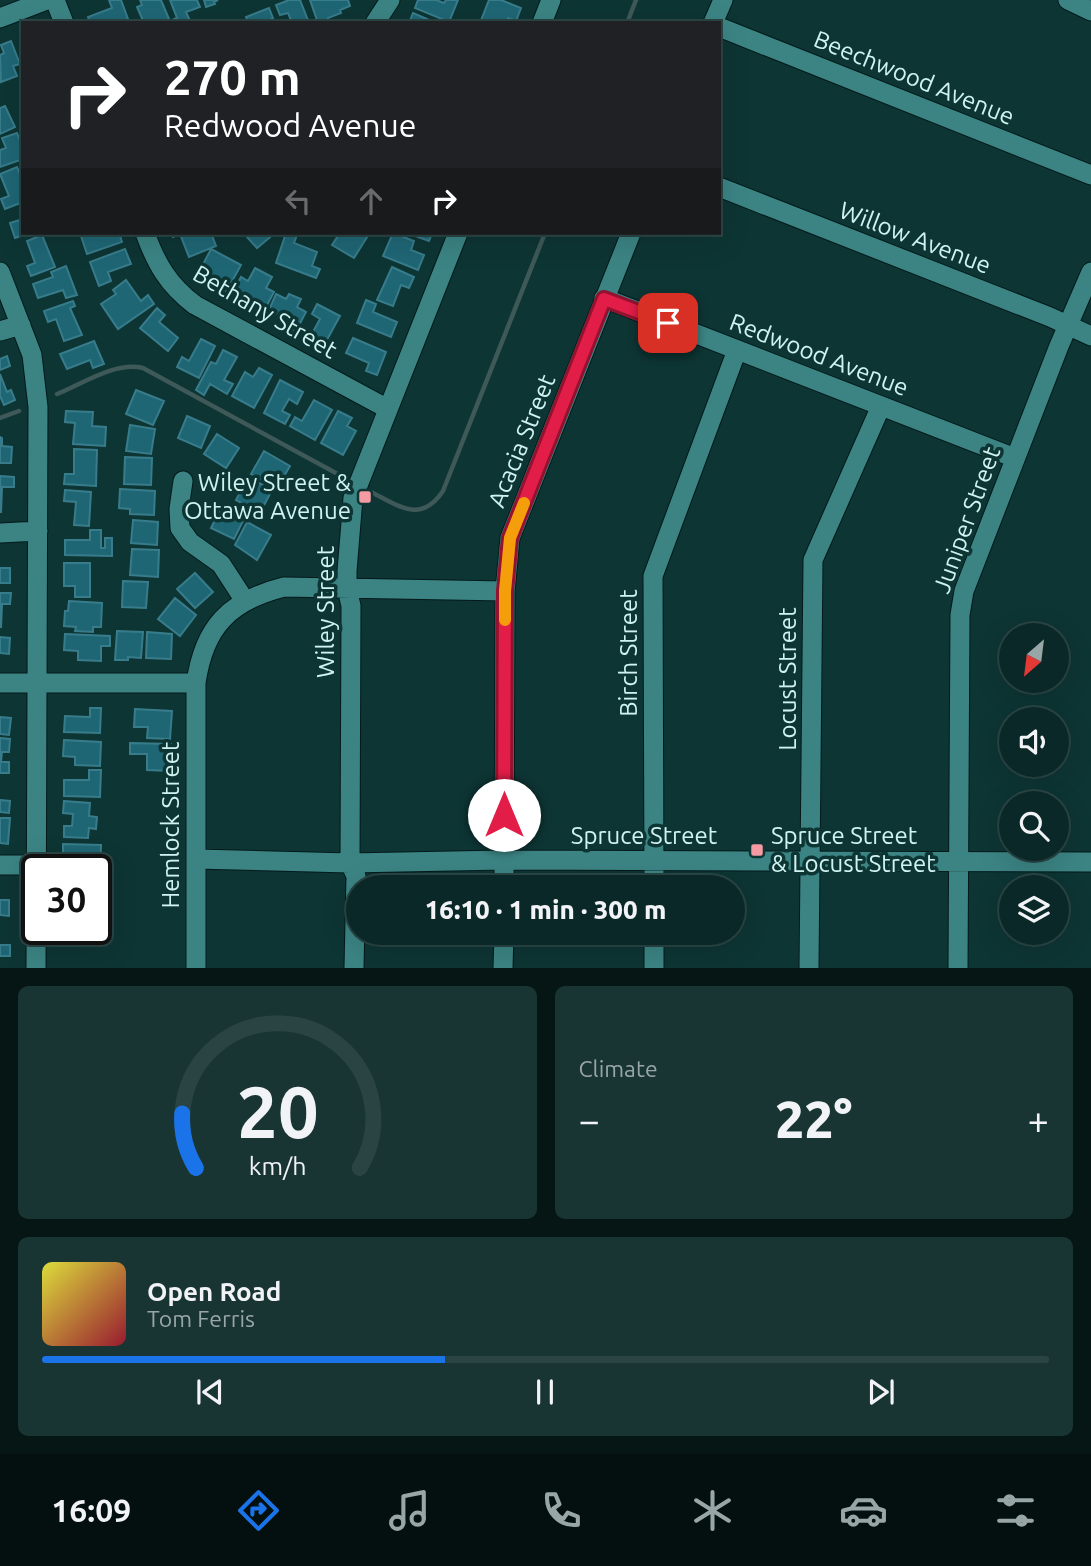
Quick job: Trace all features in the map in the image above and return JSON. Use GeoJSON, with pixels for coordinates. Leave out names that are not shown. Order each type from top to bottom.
{"type":"FeatureCollection","features":[{"type":"Feature","properties":{"kind":"street"},"geometry":{"type":"LineString","coordinates":[[0,18],[47,0]]}},
{"type":"Feature","properties":{"kind":"street"},"geometry":{"type":"LineString","coordinates":[[55,0],[63,21]]}},
{"type":"Feature","properties":{"kind":"street"},"geometry":{"type":"LineString","coordinates":[[376,21],[390,0]]}},
{"type":"Feature","properties":{"kind":"street"},"geometry":{"type":"LineString","coordinates":[[543,21],[551,0]]}},
{"type":"Feature","properties":{"kind":"street"},"geometry":{"type":"LineString","coordinates":[[714,21],[723,0]]}},
{"type":"Feature","properties":{"kind":"street"},"geometry":{"type":"LineString","coordinates":[[1068,0],[1091,11]]}},
{"type":"Feature","properties":{"kind":"street","name":"Beechwood Avenue"},"geometry":{"type":"LineString","coordinates":[[721,28],[1091,175]]}},
{"type":"Feature","properties":{"kind":"street","name":"Willow Avenue"},"geometry":{"type":"LineString","coordinates":[[721,188],[1091,336]]}},
{"type":"Feature","properties":{"kind":"street","name":"Bethany Street"},"geometry":{"type":"LineString","coordinates":[[146,235],[165,277],[195,305],[388,409]]}},
{"type":"Feature","properties":{"kind":"street","name":"Wiley Street"},"geometry":{"type":"LineString","coordinates":[[354,968],[355,876],[350,863],[351,606],[347,587],[353,498],[457,235]]}},
{"type":"Feature","properties":{"kind":"street","name":"Acacia Street"},"geometry":{"type":"LineString","coordinates":[[504,875],[505,591],[510,538],[630,235]]}},
{"type":"Feature","properties":{"kind":"street"},"geometry":{"type":"LineString","coordinates":[[0,272],[32,355],[37,383],[36,854]]}},
{"type":"Feature","properties":{"kind":"street","name":"Juniper Street"},"geometry":{"type":"LineString","coordinates":[[958,968],[964,591],[1091,272]]}},
{"type":"Feature","properties":{"kind":"street","name":"Redwood Avenue"},"geometry":{"type":"LineString","coordinates":[[604,299],[1016,458]]}},
{"type":"Feature","properties":{"kind":"street"},"geometry":{"type":"LineString","coordinates":[[0,331],[21,325]]}},
{"type":"Feature","properties":{"kind":"street","name":"Birch Street"},"geometry":{"type":"LineString","coordinates":[[654,875],[653,576],[737,350]]}},
{"type":"Feature","properties":{"kind":"street","name":"Locust Street"},"geometry":{"type":"LineString","coordinates":[[809,968],[813,560],[881,406]]}},
{"type":"Feature","properties":{"kind":"street"},"geometry":{"type":"LineString","coordinates":[[183,481],[179,509],[180,528],[190,542],[221,564],[245,601],[284,587],[505,591]]}},
{"type":"Feature","properties":{"kind":"street"},"geometry":{"type":"LineString","coordinates":[[0,533],[38,531]]}},
{"type":"Feature","properties":{"kind":"street","name":"Hemlock Street"},"geometry":{"type":"LineString","coordinates":[[195,968],[196,683],[199,661],[208,638],[225,617],[245,601]]}},
{"type":"Feature","properties":{"kind":"street"},"geometry":{"type":"LineString","coordinates":[[0,683],[196,683]]}},
{"type":"Feature","properties":{"kind":"street","name":"Spruce Street"},"geometry":{"type":"LineString","coordinates":[[196,859],[350,863],[505,860],[1091,862]]}},
{"type":"Feature","properties":{"kind":"street"},"geometry":{"type":"LineString","coordinates":[[0,865],[21,865]]}},
{"type":"Feature","properties":{"kind":"street"},"geometry":{"type":"LineString","coordinates":[[36,945],[36,968]]}},
{"type":"Feature","properties":{"kind":"street"},"geometry":{"type":"LineString","coordinates":[[503,968],[504,945]]}},
{"type":"Feature","properties":{"kind":"street"},"geometry":{"type":"LineString","coordinates":[[654,945],[654,968]]}},
{"type":"Feature","properties":{"kind":"building"},"geometry":{"type":"Polygon","coordinates":[[[109,0],[121,0],[128,19],[89,21],[88,17],[112,8],[109,0]]]}},
{"type":"Feature","properties":{"kind":"building"},"geometry":{"type":"Polygon","coordinates":[[[140,0],[161,0],[169,19],[143,21],[137,7],[142,5],[140,0]]]}},
{"type":"Feature","properties":{"kind":"building"},"geometry":{"type":"Polygon","coordinates":[[[170,0],[197,0],[200,7],[186,12],[190,21],[175,21],[177,18],[170,0]]]}},
{"type":"Feature","properties":{"kind":"building"},"geometry":{"type":"Polygon","coordinates":[[[204,0],[218,0],[206,7],[204,0]]]}},
{"type":"Feature","properties":{"kind":"building"},"geometry":{"type":"Polygon","coordinates":[[[289,0],[300,0],[308,21],[291,21],[288,13],[280,15],[276,5],[289,0]]]}},
{"type":"Feature","properties":{"kind":"building"},"geometry":{"type":"Polygon","coordinates":[[[310,0],[348,0],[350,6],[340,10],[341,13],[328,18],[329,21],[317,21],[310,0]]]}},
{"type":"Feature","properties":{"kind":"building"},"geometry":{"type":"Polygon","coordinates":[[[418,0],[444,3],[446,0],[458,0],[449,21],[415,8],[418,0]]]}},
{"type":"Feature","properties":{"kind":"building"},"geometry":{"type":"Polygon","coordinates":[[[489,0],[501,0],[521,8],[516,21],[508,18],[507,21],[481,21],[489,0]]]}},
{"type":"Feature","properties":{"kind":"building"},"geometry":{"type":"Polygon","coordinates":[[[269,8],[273,18],[268,21],[247,21],[246,17],[269,8]]]}},
{"type":"Feature","properties":{"kind":"building"},"geometry":{"type":"Polygon","coordinates":[[[413,13],[431,21],[410,21],[413,13]]]}},
{"type":"Feature","properties":{"kind":"building"},"geometry":{"type":"Polygon","coordinates":[[[11,41],[20,64],[13,66],[17,76],[1,82],[0,55],[4,53],[1,45],[11,41]]]}},
{"type":"Feature","properties":{"kind":"building"},"geometry":{"type":"Polygon","coordinates":[[[5,106],[15,127],[0,134],[0,108],[5,106]]]}},
{"type":"Feature","properties":{"kind":"building"},"geometry":{"type":"Polygon","coordinates":[[[17,133],[21,143],[21,160],[0,167],[0,150],[6,148],[2,138],[17,133]]]}},
{"type":"Feature","properties":{"kind":"building"},"geometry":{"type":"Polygon","coordinates":[[[17,167],[21,177],[21,203],[5,209],[1,199],[9,196],[0,174],[17,167]]]}},
{"type":"Feature","properties":{"kind":"building"},"geometry":{"type":"Polygon","coordinates":[[[21,220],[21,235],[23,235],[15,238],[10,223],[21,220]]]}},
{"type":"Feature","properties":{"kind":"building"},"geometry":{"type":"Polygon","coordinates":[[[42,235],[55,267],[31,276],[27,266],[35,263],[27,241],[42,235]]]}},
{"type":"Feature","properties":{"kind":"building"},"geometry":{"type":"Polygon","coordinates":[[[81,235],[120,235],[122,242],[87,254],[81,235]]]}},
{"type":"Feature","properties":{"kind":"building"},"geometry":{"type":"Polygon","coordinates":[[[180,235],[212,235],[216,246],[189,257],[180,235]]]}},
{"type":"Feature","properties":{"kind":"building"},"geometry":{"type":"Polygon","coordinates":[[[247,235],[273,235],[257,248],[247,235]]]}},
{"type":"Feature","properties":{"kind":"building"},"geometry":{"type":"Polygon","coordinates":[[[285,235],[297,235],[294,243],[317,252],[312,266],[320,269],[316,278],[276,263],[285,235]]]}},
{"type":"Feature","properties":{"kind":"building"},"geometry":{"type":"Polygon","coordinates":[[[339,235],[368,235],[354,258],[332,245],[339,235]]]}},
{"type":"Feature","properties":{"kind":"building"},"geometry":{"type":"Polygon","coordinates":[[[392,235],[414,241],[411,250],[424,255],[418,270],[383,256],[392,235]]]}},
{"type":"Feature","properties":{"kind":"building"},"geometry":{"type":"Polygon","coordinates":[[[412,235],[431,235],[429,241],[412,235]]]}},
{"type":"Feature","properties":{"kind":"building"},"geometry":{"type":"Polygon","coordinates":[[[125,249],[131,264],[108,272],[111,281],[99,286],[90,262],[125,249]]]}},
{"type":"Feature","properties":{"kind":"building"},"geometry":{"type":"Polygon","coordinates":[[[211,249],[241,265],[224,296],[215,291],[218,284],[198,274],[211,249]]]}},
{"type":"Feature","properties":{"kind":"building"},"geometry":{"type":"Polygon","coordinates":[[[66,266],[77,295],[66,298],[63,290],[38,298],[33,284],[53,277],[51,272],[66,266]]]}},
{"type":"Feature","properties":{"kind":"building"},"geometry":{"type":"Polygon","coordinates":[[[392,267],[414,277],[409,288],[401,285],[393,306],[377,300],[392,267]]]}},
{"type":"Feature","properties":{"kind":"building"},"geometry":{"type":"Polygon","coordinates":[[[255,268],[272,277],[266,288],[274,292],[266,307],[243,296],[239,304],[229,300],[241,277],[248,281],[255,268]]]}},
{"type":"Feature","properties":{"kind":"building"},"geometry":{"type":"Polygon","coordinates":[[[126,280],[141,301],[148,295],[154,304],[118,329],[101,304],[116,294],[113,290],[126,280]]]}},
{"type":"Feature","properties":{"kind":"building"},"geometry":{"type":"Polygon","coordinates":[[[276,294],[286,299],[289,294],[301,299],[297,307],[306,312],[295,333],[285,328],[289,320],[269,310],[276,294]]]}},
{"type":"Feature","properties":{"kind":"building"},"geometry":{"type":"Polygon","coordinates":[[[366,300],[376,304],[373,312],[397,322],[391,337],[357,323],[366,300]]]}},
{"type":"Feature","properties":{"kind":"building"},"geometry":{"type":"Polygon","coordinates":[[[73,301],[75,306],[70,308],[82,335],[64,341],[56,319],[48,322],[44,311],[73,301]]]}},
{"type":"Feature","properties":{"kind":"building"},"geometry":{"type":"Polygon","coordinates":[[[317,304],[340,316],[322,349],[308,341],[320,319],[312,314],[317,304]]]}},
{"type":"Feature","properties":{"kind":"building"},"geometry":{"type":"Polygon","coordinates":[[[157,308],[165,315],[159,322],[178,338],[168,351],[140,328],[157,308]]]}},
{"type":"Feature","properties":{"kind":"building"},"geometry":{"type":"Polygon","coordinates":[[[353,338],[386,352],[377,375],[366,371],[369,363],[346,353],[353,338]]]}},
{"type":"Feature","properties":{"kind":"building"},"geometry":{"type":"Polygon","coordinates":[[[201,339],[215,346],[199,378],[177,367],[182,357],[189,361],[201,339]]]}},
{"type":"Feature","properties":{"kind":"building"},"geometry":{"type":"Polygon","coordinates":[[[94,341],[104,364],[93,368],[90,360],[67,369],[60,354],[94,341]]]}},
{"type":"Feature","properties":{"kind":"building"},"geometry":{"type":"Polygon","coordinates":[[[223,350],[237,357],[224,380],[233,384],[227,394],[210,384],[204,395],[196,390],[211,362],[216,364],[223,350]]]}},
{"type":"Feature","properties":{"kind":"building"},"geometry":{"type":"Polygon","coordinates":[[[7,356],[10,366],[0,370],[0,359],[7,356]]]}},
{"type":"Feature","properties":{"kind":"building"},"geometry":{"type":"Polygon","coordinates":[[[259,368],[272,375],[254,408],[232,396],[245,372],[253,377],[259,368]]]}},
{"type":"Feature","properties":{"kind":"building"},"geometry":{"type":"Polygon","coordinates":[[[0,374],[7,392],[11,390],[15,400],[4,405],[0,396],[0,374]]]}},
{"type":"Feature","properties":{"kind":"building"},"geometry":{"type":"Polygon","coordinates":[[[280,380],[303,392],[297,404],[289,399],[282,411],[290,415],[285,424],[264,413],[280,380]]]}},
{"type":"Feature","properties":{"kind":"building"},"geometry":{"type":"Polygon","coordinates":[[[136,390],[164,401],[153,425],[126,414],[136,390]]]}},
{"type":"Feature","properties":{"kind":"building"},"geometry":{"type":"Polygon","coordinates":[[[314,400],[332,410],[315,440],[290,426],[295,417],[302,421],[314,400]]]}},
{"type":"Feature","properties":{"kind":"building"},"geometry":{"type":"Polygon","coordinates":[[[66,411],[93,412],[92,426],[106,427],[105,446],[73,444],[75,423],[65,422],[66,411]]]}},
{"type":"Feature","properties":{"kind":"building"},"geometry":{"type":"Polygon","coordinates":[[[338,411],[352,418],[347,426],[356,431],[343,455],[321,443],[338,411]]]}},
{"type":"Feature","properties":{"kind":"building"},"geometry":{"type":"Polygon","coordinates":[[[187,416],[210,426],[201,448],[178,438],[187,416]]]}},
{"type":"Feature","properties":{"kind":"building"},"geometry":{"type":"Polygon","coordinates":[[[130,425],[155,429],[151,454],[126,451],[130,425]]]}},
{"type":"Feature","properties":{"kind":"building"},"geometry":{"type":"Polygon","coordinates":[[[217,434],[239,448],[226,468],[204,454],[217,434]]]}},
{"type":"Feature","properties":{"kind":"building"},"geometry":{"type":"Polygon","coordinates":[[[0,437],[2,446],[12,447],[11,463],[0,463],[0,437]]]}},
{"type":"Feature","properties":{"kind":"building"},"geometry":{"type":"Polygon","coordinates":[[[74,449],[97,450],[96,486],[64,484],[65,474],[74,474],[74,449]]]}},
{"type":"Feature","properties":{"kind":"building"},"geometry":{"type":"Polygon","coordinates":[[[264,451],[290,466],[277,488],[251,474],[264,451]]]}},
{"type":"Feature","properties":{"kind":"building"},"geometry":{"type":"Polygon","coordinates":[[[125,457],[152,458],[151,485],[124,484],[125,457]]]}},
{"type":"Feature","properties":{"kind":"building"},"geometry":{"type":"Polygon","coordinates":[[[0,476],[14,477],[14,487],[2,487],[1,513],[0,476]]]}},
{"type":"Feature","properties":{"kind":"building"},"geometry":{"type":"Polygon","coordinates":[[[248,477],[272,490],[260,513],[236,500],[248,477]]]}},
{"type":"Feature","properties":{"kind":"building"},"geometry":{"type":"Polygon","coordinates":[[[120,489],[155,491],[154,515],[130,514],[130,509],[119,508],[120,489]]]}},
{"type":"Feature","properties":{"kind":"building"},"geometry":{"type":"Polygon","coordinates":[[[65,490],[91,492],[89,526],[74,525],[76,502],[64,501],[65,490]]]}},
{"type":"Feature","properties":{"kind":"building"},"geometry":{"type":"Polygon","coordinates":[[[222,506],[245,517],[234,539],[211,528],[222,506]]]}},
{"type":"Feature","properties":{"kind":"building"},"geometry":{"type":"Polygon","coordinates":[[[133,520],[158,522],[157,545],[131,543],[133,520]]]}},
{"type":"Feature","properties":{"kind":"building"},"geometry":{"type":"Polygon","coordinates":[[[247,522],[271,535],[257,560],[235,545],[247,522]]]}},
{"type":"Feature","properties":{"kind":"building"},"geometry":{"type":"Polygon","coordinates":[[[90,530],[101,530],[101,548],[105,548],[105,538],[112,538],[112,556],[65,555],[65,540],[90,540],[90,530]]]}},
{"type":"Feature","properties":{"kind":"building"},"geometry":{"type":"Polygon","coordinates":[[[132,549],[159,550],[158,577],[130,575],[132,549]]]}},
{"type":"Feature","properties":{"kind":"building"},"geometry":{"type":"Polygon","coordinates":[[[64,563],[90,563],[90,597],[75,597],[75,586],[64,586],[64,563]]]}},
{"type":"Feature","properties":{"kind":"building"},"geometry":{"type":"Polygon","coordinates":[[[0,568],[10,568],[10,583],[0,583],[0,568]]]}},
{"type":"Feature","properties":{"kind":"building"},"geometry":{"type":"Polygon","coordinates":[[[195,573],[213,592],[195,608],[177,589],[195,573]]]}},
{"type":"Feature","properties":{"kind":"building"},"geometry":{"type":"Polygon","coordinates":[[[123,581],[148,582],[146,608],[122,607],[123,581]]]}},
{"type":"Feature","properties":{"kind":"building"},"geometry":{"type":"Polygon","coordinates":[[[0,593],[11,593],[10,604],[2,604],[1,628],[0,593]]]}},
{"type":"Feature","properties":{"kind":"building"},"geometry":{"type":"Polygon","coordinates":[[[175,598],[196,615],[180,636],[158,619],[175,598]]]}},
{"type":"Feature","properties":{"kind":"building"},"geometry":{"type":"Polygon","coordinates":[[[69,601],[102,603],[101,627],[93,627],[93,632],[75,631],[76,627],[64,626],[69,601]]]}},
{"type":"Feature","properties":{"kind":"building"},"geometry":{"type":"Polygon","coordinates":[[[117,631],[143,632],[141,658],[115,660],[117,631]]]}},
{"type":"Feature","properties":{"kind":"building"},"geometry":{"type":"Polygon","coordinates":[[[147,632],[172,634],[171,659],[146,658],[147,632]]]}},
{"type":"Feature","properties":{"kind":"building"},"geometry":{"type":"Polygon","coordinates":[[[65,634],[110,636],[110,646],[101,646],[101,661],[78,660],[78,651],[64,650],[65,634]]]}},
{"type":"Feature","properties":{"kind":"building"},"geometry":{"type":"Polygon","coordinates":[[[0,637],[10,638],[9,654],[0,653],[0,637]]]}},
{"type":"Feature","properties":{"kind":"building"},"geometry":{"type":"Polygon","coordinates":[[[90,708],[101,708],[100,733],[64,732],[65,716],[90,717],[90,708]]]}},
{"type":"Feature","properties":{"kind":"building"},"geometry":{"type":"Polygon","coordinates":[[[135,709],[172,711],[170,739],[147,738],[148,727],[134,727],[135,709]]]}},
{"type":"Feature","properties":{"kind":"building"},"geometry":{"type":"Polygon","coordinates":[[[0,717],[11,718],[9,735],[0,734],[0,717]]]}},
{"type":"Feature","properties":{"kind":"building"},"geometry":{"type":"Polygon","coordinates":[[[0,738],[10,739],[9,752],[2,752],[1,762],[9,762],[9,773],[0,773],[0,738]]]}},
{"type":"Feature","properties":{"kind":"building"},"geometry":{"type":"Polygon","coordinates":[[[64,740],[101,742],[100,766],[75,765],[75,757],[63,756],[64,740]]]}},
{"type":"Feature","properties":{"kind":"building"},"geometry":{"type":"Polygon","coordinates":[[[130,743],[171,744],[170,771],[147,770],[147,754],[130,754],[130,743]]]}},
{"type":"Feature","properties":{"kind":"building"},"geometry":{"type":"Polygon","coordinates":[[[89,770],[101,770],[100,797],[64,796],[64,780],[89,780],[89,770]]]}},
{"type":"Feature","properties":{"kind":"building"},"geometry":{"type":"Polygon","coordinates":[[[0,800],[10,801],[9,813],[0,812],[0,800]]]}},
{"type":"Feature","properties":{"kind":"building"},"geometry":{"type":"Polygon","coordinates":[[[64,801],[90,803],[89,816],[97,817],[96,829],[89,828],[88,838],[64,837],[64,826],[72,826],[73,814],[63,813],[64,801]]]}},
{"type":"Feature","properties":{"kind":"building"},"geometry":{"type":"Polygon","coordinates":[[[0,818],[10,818],[8,844],[0,843],[0,818]]]}},
{"type":"Feature","properties":{"kind":"building"},"geometry":{"type":"Polygon","coordinates":[[[63,844],[101,845],[101,854],[63,854],[63,844]]]}},
{"type":"Feature","properties":{"kind":"building"},"geometry":{"type":"Polygon","coordinates":[[[0,900],[9,900],[9,916],[0,915],[0,900]]]}},
{"type":"Feature","properties":{"kind":"building"},"geometry":{"type":"Polygon","coordinates":[[[0,945],[10,945],[10,956],[0,956],[0,945]]]}},
{"type":"Feature","properties":{"kind":"waterway"},"geometry":{"type":"LineString","coordinates":[[628,21],[636,0]]}},
{"type":"Feature","properties":{"kind":"waterway"},"geometry":{"type":"LineString","coordinates":[[371,492],[400,507],[418,510],[435,501],[443,491],[544,235]]}},
{"type":"Feature","properties":{"kind":"waterway"},"geometry":{"type":"LineString","coordinates":[[57,394],[111,371],[143,368],[345,478]]}},
{"type":"Feature","properties":{"kind":"waterway"},"geometry":{"type":"LineString","coordinates":[[0,418],[19,411]]}},
{"type":"Feature","properties":{"kind":"slow traffic"},"geometry":{"type":"LineString","coordinates":[[505,620],[510,538],[524,503]]}},
{"type":"Feature","properties":{"kind":"place","name":"Wiley Street & Ottawa Avenue"},"geometry":{"type":"Point","coordinates":[365,497]}},
{"type":"Feature","properties":{"kind":"place","name":"Spruce Street & Locust Street"},"geometry":{"type":"Point","coordinates":[757,850]}},
{"type":"Feature","properties":{"kind":"route"},"geometry":{"type":"LineString","coordinates":[[504,815],[505,591],[510,538],[604,299],[668,323]]}}]}
